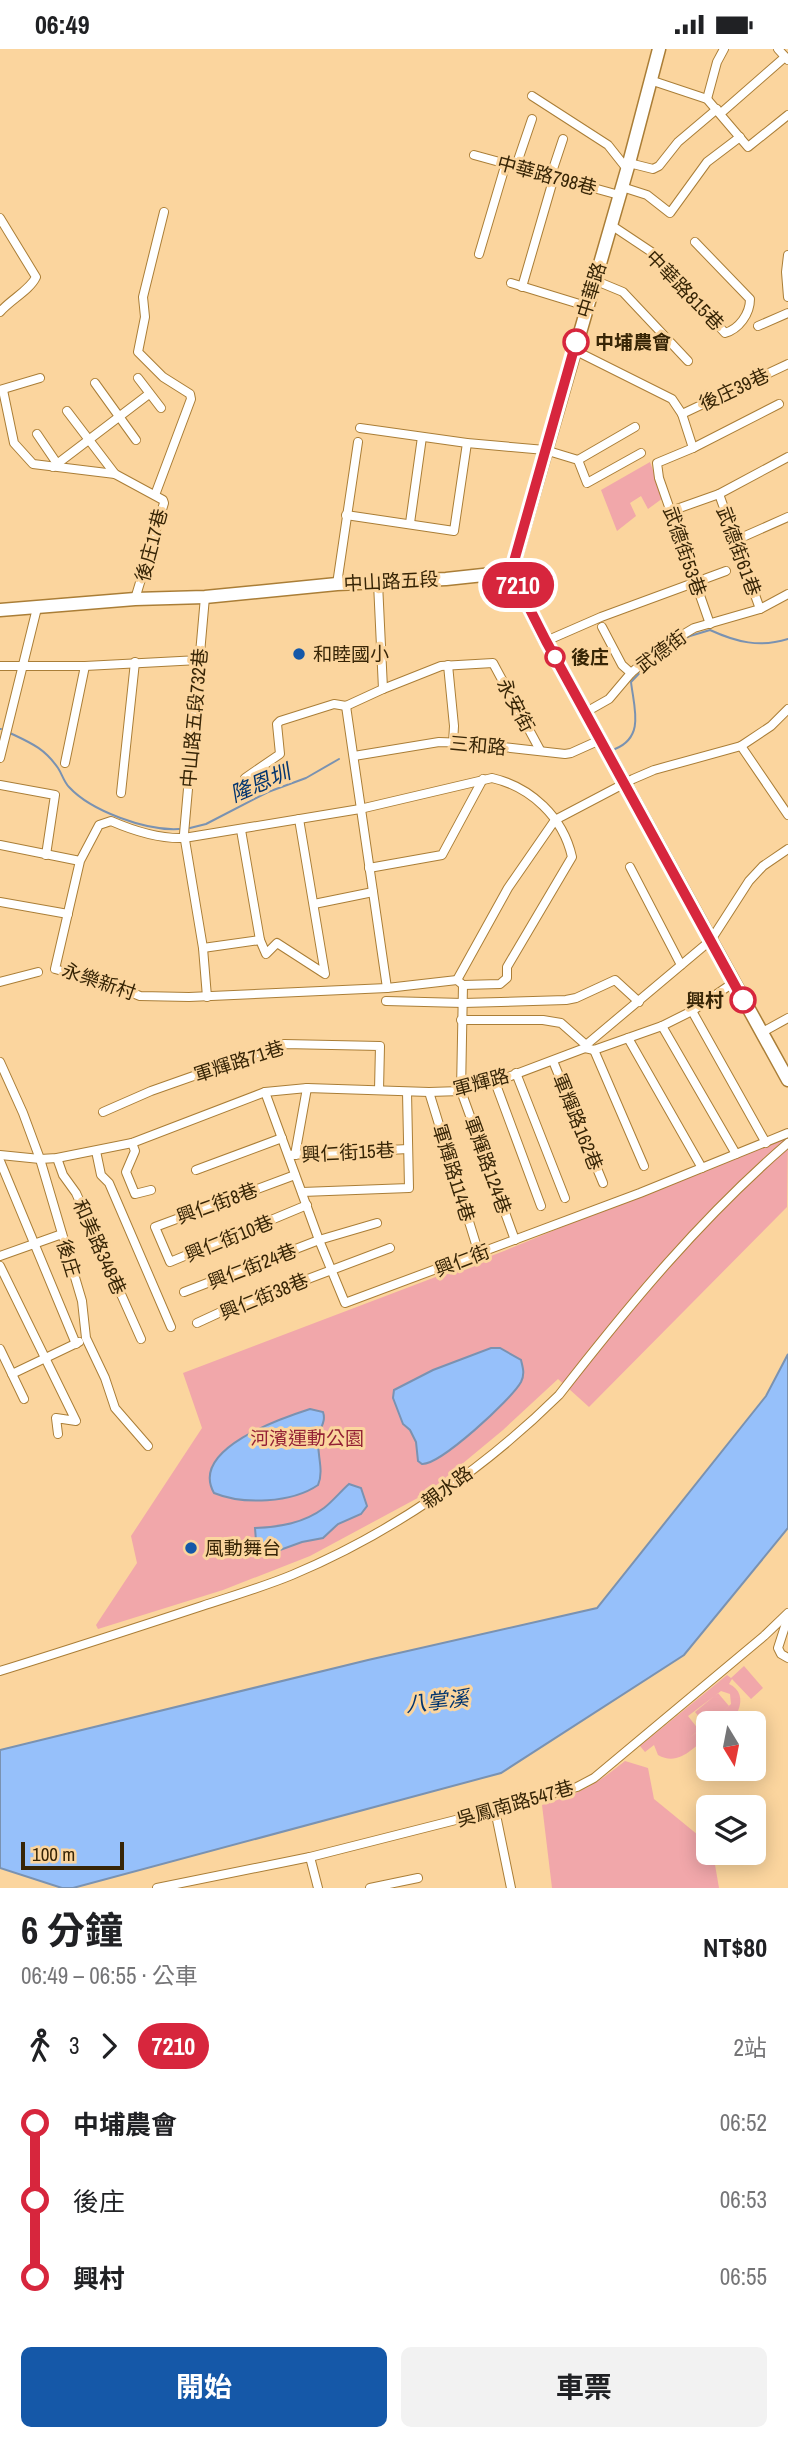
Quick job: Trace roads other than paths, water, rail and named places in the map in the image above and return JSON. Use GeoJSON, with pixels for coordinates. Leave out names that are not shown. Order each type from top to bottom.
{"type":"FeatureCollection","features":[{"type":"Feature","properties":{"kind":"main road","name":"中華路"},"geometry":{"type":"LineString","coordinates":[[511,572],[621,191],[659,49]]}},
{"type":"Feature","properties":{"kind":"main road","name":"中山路五段"},"geometry":{"type":"LineString","coordinates":[[0,610],[205,597],[337,584],[511,572]]}},
{"type":"Feature","properties":{"kind":"main road"},"geometry":{"type":"LineString","coordinates":[[511,572],[546,641],[788,1080]]}},
{"type":"Feature","properties":{"kind":"street"},"geometry":{"type":"LineString","coordinates":[[707,99],[724,49]]}},
{"type":"Feature","properties":{"kind":"street"},"geometry":{"type":"LineString","coordinates":[[532,96],[608,145],[628,166],[653,169],[659,166],[678,142],[787,58],[778,49]]}},
{"type":"Feature","properties":{"kind":"street"},"geometry":{"type":"LineString","coordinates":[[650,80],[707,99],[748,147],[788,115]]}},
{"type":"Feature","properties":{"kind":"street"},"geometry":{"type":"LineString","coordinates":[[516,166],[532,119]]}},
{"type":"Feature","properties":{"kind":"street","name":"中華路798巷"},"geometry":{"type":"LineString","coordinates":[[474,155],[552,176],[647,195],[670,213],[707,162],[740,137]]}},
{"type":"Feature","properties":{"kind":"street"},"geometry":{"type":"LineString","coordinates":[[522,287],[563,139]]}},
{"type":"Feature","properties":{"kind":"street"},"geometry":{"type":"LineString","coordinates":[[479,254],[506,163]]}},
{"type":"Feature","properties":{"kind":"street"},"geometry":{"type":"LineString","coordinates":[[155,495],[191,399],[190,394],[163,377],[138,352],[145,317],[144,297],[163,212]]}},
{"type":"Feature","properties":{"kind":"street"},"geometry":{"type":"LineString","coordinates":[[0,218],[36,277],[34,283],[9,301],[0,312]]}},
{"type":"Feature","properties":{"kind":"street","name":"中華路815巷"},"geometry":{"type":"LineString","coordinates":[[611,225],[653,253],[725,333],[732,331],[746,317],[750,299],[695,242]]}},
{"type":"Feature","properties":{"kind":"street"},"geometry":{"type":"LineString","coordinates":[[788,255],[788,294]]}},
{"type":"Feature","properties":{"kind":"street"},"geometry":{"type":"LineString","coordinates":[[594,280],[623,292],[688,361]]}},
{"type":"Feature","properties":{"kind":"street"},"geometry":{"type":"LineString","coordinates":[[511,283],[586,306]]}},
{"type":"Feature","properties":{"kind":"street"},"geometry":{"type":"LineString","coordinates":[[758,326],[788,313]]}},
{"type":"Feature","properties":{"kind":"street","name":"後庄39巷"},"geometry":{"type":"LineString","coordinates":[[574,350],[672,399],[682,414],[788,364]]}},
{"type":"Feature","properties":{"kind":"street"},"geometry":{"type":"LineString","coordinates":[[1,390],[40,378]]}},
{"type":"Feature","properties":{"kind":"street"},"geometry":{"type":"LineString","coordinates":[[138,378],[161,408]]}},
{"type":"Feature","properties":{"kind":"street"},"geometry":{"type":"LineString","coordinates":[[95,383],[136,440]]}},
{"type":"Feature","properties":{"kind":"street","name":"後庄17巷"},"geometry":{"type":"LineString","coordinates":[[1,390],[14,443],[33,464],[55,464],[115,474],[155,495],[164,503],[135,600]]}},
{"type":"Feature","properties":{"kind":"street"},"geometry":{"type":"LineString","coordinates":[[37,434],[55,464],[149,394]]}},
{"type":"Feature","properties":{"kind":"street","name":"後庄39巷"},"geometry":{"type":"LineString","coordinates":[[659,478],[657,463],[693,448],[779,404]]}},
{"type":"Feature","properties":{"kind":"street"},"geometry":{"type":"LineString","coordinates":[[67,411],[115,474]]}},
{"type":"Feature","properties":{"kind":"street"},"geometry":{"type":"LineString","coordinates":[[682,414],[693,448]]}},
{"type":"Feature","properties":{"kind":"street"},"geometry":{"type":"LineString","coordinates":[[360,428],[467,443],[545,450],[578,460],[635,426]]}},
{"type":"Feature","properties":{"kind":"street"},"geometry":{"type":"LineString","coordinates":[[410,523],[422,437]]}},
{"type":"Feature","properties":{"kind":"street"},"geometry":{"type":"LineString","coordinates":[[337,584],[358,442]]}},
{"type":"Feature","properties":{"kind":"street"},"geometry":{"type":"LineString","coordinates":[[346,515],[454,531],[467,443]]}},
{"type":"Feature","properties":{"kind":"street"},"geometry":{"type":"LineString","coordinates":[[578,460],[587,483],[641,453]]}},
{"type":"Feature","properties":{"kind":"street"},"geometry":{"type":"LineString","coordinates":[[671,511],[719,494],[788,457]]}},
{"type":"Feature","properties":{"kind":"street","name":"武德街53巷"},"geometry":{"type":"LineString","coordinates":[[659,478],[710,624]]}},
{"type":"Feature","properties":{"kind":"street","name":"武德街61巷"},"geometry":{"type":"LineString","coordinates":[[719,494],[760,609]]}},
{"type":"Feature","properties":{"kind":"street"},"geometry":{"type":"LineString","coordinates":[[736,540],[788,517]]}},
{"type":"Feature","properties":{"kind":"street"},"geometry":{"type":"LineString","coordinates":[[546,641],[601,617],[726,571]]}},
{"type":"Feature","properties":{"kind":"street"},"geometry":{"type":"LineString","coordinates":[[378,583],[383,689]]}},
{"type":"Feature","properties":{"kind":"street","name":"武德街"},"geometry":{"type":"LineString","coordinates":[[586,712],[609,699],[631,673],[659,649],[682,635],[694,628],[760,609],[788,594]]}},
{"type":"Feature","properties":{"kind":"street","name":"中山路五段732巷"},"geometry":{"type":"LineString","coordinates":[[184,838],[205,597]]}},
{"type":"Feature","properties":{"kind":"street"},"geometry":{"type":"LineString","coordinates":[[0,758],[4,724],[24,665],[37,608]]}},
{"type":"Feature","properties":{"kind":"street"},"geometry":{"type":"LineString","coordinates":[[602,627],[622,665],[631,673]]}},
{"type":"Feature","properties":{"kind":"street"},"geometry":{"type":"LineString","coordinates":[[0,666],[85,666],[199,660]]}},
{"type":"Feature","properties":{"kind":"street"},"geometry":{"type":"LineString","coordinates":[[121,793],[135,662]]}},
{"type":"Feature","properties":{"kind":"street","name":"永安街"},"geometry":{"type":"LineString","coordinates":[[448,665],[493,663],[540,750]]}},
{"type":"Feature","properties":{"kind":"street"},"geometry":{"type":"LineString","coordinates":[[245,778],[280,754],[277,724],[280,720],[334,704],[346,706],[448,665],[453,743]]}},
{"type":"Feature","properties":{"kind":"street"},"geometry":{"type":"LineString","coordinates":[[65,762],[85,666]]}},
{"type":"Feature","properties":{"kind":"street"},"geometry":{"type":"LineString","coordinates":[[346,706],[387,988]]}},
{"type":"Feature","properties":{"kind":"street"},"geometry":{"type":"LineString","coordinates":[[460,982],[508,888],[555,820],[653,770],[741,746],[771,726],[788,709]]}},
{"type":"Feature","properties":{"kind":"street","name":"三和路"},"geometry":{"type":"LineString","coordinates":[[354,756],[453,743],[571,753],[600,740]]}},
{"type":"Feature","properties":{"kind":"street"},"geometry":{"type":"LineString","coordinates":[[741,746],[788,815]]}},
{"type":"Feature","properties":{"kind":"street","name":"永樂新村"},"geometry":{"type":"LineString","coordinates":[[492,778],[509,782],[546,808],[569,844],[572,857],[507,967],[507,978],[500,984],[460,982],[207,997],[140,996],[110,984],[55,969],[80,862],[99,825],[111,821],[133,830],[171,839],[184,838],[360,809],[492,778]]}},
{"type":"Feature","properties":{"kind":"street"},"geometry":{"type":"LineString","coordinates":[[369,868],[442,855],[483,779]]}},
{"type":"Feature","properties":{"kind":"street"},"geometry":{"type":"LineString","coordinates":[[0,785],[55,795],[46,855]]}},
{"type":"Feature","properties":{"kind":"street"},"geometry":{"type":"LineString","coordinates":[[241,830],[260,940],[266,954],[277,943],[325,974],[299,819]]}},
{"type":"Feature","properties":{"kind":"street"},"geometry":{"type":"LineString","coordinates":[[184,838],[203,948],[207,997]]}},
{"type":"Feature","properties":{"kind":"street"},"geometry":{"type":"LineString","coordinates":[[0,845],[80,862]]}},
{"type":"Feature","properties":{"kind":"street","name":"軍輝路"},"geometry":{"type":"LineString","coordinates":[[0,1155],[57,1158],[132,1143],[265,1092],[307,1088],[461,1091],[589,1048],[711,940],[749,881],[763,866],[788,849]]}},
{"type":"Feature","properties":{"kind":"street"},"geometry":{"type":"LineString","coordinates":[[630,867],[681,965]]}},
{"type":"Feature","properties":{"kind":"street"},"geometry":{"type":"LineString","coordinates":[[314,904],[373,892]]}},
{"type":"Feature","properties":{"kind":"street"},"geometry":{"type":"LineString","coordinates":[[0,902],[68,914]]}},
{"type":"Feature","properties":{"kind":"street"},"geometry":{"type":"LineString","coordinates":[[203,948],[260,940]]}},
{"type":"Feature","properties":{"kind":"street"},"geometry":{"type":"LineString","coordinates":[[0,982],[38,972]]}},
{"type":"Feature","properties":{"kind":"street"},"geometry":{"type":"LineString","coordinates":[[386,1001],[463,1003],[566,1000],[615,980],[639,1002]]}},
{"type":"Feature","properties":{"kind":"street","name":"軍輝路124巷"},"geometry":{"type":"LineString","coordinates":[[460,982],[463,1003],[461,1091],[515,1240]]}},
{"type":"Feature","properties":{"kind":"street"},"geometry":{"type":"LineString","coordinates":[[589,1048],[662,1026],[692,1011],[733,983]]}},
{"type":"Feature","properties":{"kind":"street"},"geometry":{"type":"LineString","coordinates":[[692,1011],[766,1143]]}},
{"type":"Feature","properties":{"kind":"street"},"geometry":{"type":"LineString","coordinates":[[761,1033],[788,1018]]}},
{"type":"Feature","properties":{"kind":"street"},"geometry":{"type":"LineString","coordinates":[[461,1020],[543,1020],[561,1023],[589,1048],[644,1166]]}},
{"type":"Feature","properties":{"kind":"street"},"geometry":{"type":"LineString","coordinates":[[662,1026],[736,1154]]}},
{"type":"Feature","properties":{"kind":"street"},"geometry":{"type":"LineString","coordinates":[[628,1038],[702,1168]]}},
{"type":"Feature","properties":{"kind":"street","name":"軍輝路71巷"},"geometry":{"type":"LineString","coordinates":[[103,1112],[150,1091],[284,1044],[380,1046],[379,1090]]}},
{"type":"Feature","properties":{"kind":"street","name":"軍輝路162巷"},"geometry":{"type":"LineString","coordinates":[[553,1061],[603,1183]]}},
{"type":"Feature","properties":{"kind":"street","name":"後庄"},"geometry":{"type":"LineString","coordinates":[[0,1062],[40,1159],[82,1301],[86,1338],[105,1378],[115,1408],[148,1446]]}},
{"type":"Feature","properties":{"kind":"street"},"geometry":{"type":"LineString","coordinates":[[516,1073],[565,1198]]}},
{"type":"Feature","properties":{"kind":"street"},"geometry":{"type":"LineString","coordinates":[[495,1081],[541,1206]]}},
{"type":"Feature","properties":{"kind":"street"},"geometry":{"type":"LineString","coordinates":[[292,1155],[307,1088]]}},
{"type":"Feature","properties":{"kind":"street","name":"興仁街"},"geometry":{"type":"LineString","coordinates":[[265,1092],[282,1138],[292,1155],[295,1175],[345,1303],[640,1193],[788,1133]]}},
{"type":"Feature","properties":{"kind":"street"},"geometry":{"type":"LineString","coordinates":[[302,1192],[409,1188],[407,1092]]}},
{"type":"Feature","properties":{"kind":"street","name":"軍輝路114巷"},"geometry":{"type":"LineString","coordinates":[[429,1092],[479,1254]]}},
{"type":"Feature","properties":{"kind":"street"},"geometry":{"type":"LineString","coordinates":[[196,1170],[282,1138]]}},
{"type":"Feature","properties":{"kind":"street"},"geometry":{"type":"LineString","coordinates":[[132,1143],[135,1151],[126,1172],[135,1194],[151,1190]]}},
{"type":"Feature","properties":{"kind":"street","name":"親水路"},"geometry":{"type":"LineString","coordinates":[[0,1671],[291,1575],[342,1551],[413,1511],[494,1452],[553,1402],[675,1252],[710,1215],[788,1143]]}},
{"type":"Feature","properties":{"kind":"street","name":"興仁街15巷"},"geometry":{"type":"LineString","coordinates":[[292,1155],[408,1149]]}},
{"type":"Feature","properties":{"kind":"street","name":"和美路348巷"},"geometry":{"type":"LineString","coordinates":[[96,1151],[101,1175],[109,1183],[171,1327]]}},
{"type":"Feature","properties":{"kind":"street","name":"和美路348巷"},"geometry":{"type":"LineString","coordinates":[[57,1158],[63,1175],[76,1193],[141,1339]]}},
{"type":"Feature","properties":{"kind":"street","name":"後庄"},"geometry":{"type":"LineString","coordinates":[[0,1161],[76,1344]]}},
{"type":"Feature","properties":{"kind":"street","name":"興仁街8巷"},"geometry":{"type":"LineString","coordinates":[[162,1243],[155,1227],[295,1175]]}},
{"type":"Feature","properties":{"kind":"street","name":"興仁街10巷"},"geometry":{"type":"LineString","coordinates":[[162,1243],[170,1262],[307,1205]]}},
{"type":"Feature","properties":{"kind":"street","name":"興仁街24巷"},"geometry":{"type":"LineString","coordinates":[[184,1292],[319,1240],[377,1223]]}},
{"type":"Feature","properties":{"kind":"street"},"geometry":{"type":"LineString","coordinates":[[0,1256],[62,1234]]}},
{"type":"Feature","properties":{"kind":"street","name":"興仁街38巷"},"geometry":{"type":"LineString","coordinates":[[197,1323],[390,1248]]}},
{"type":"Feature","properties":{"kind":"street"},"geometry":{"type":"LineString","coordinates":[[0,1266],[44,1360],[76,1420],[56,1418],[58,1434]]}},
{"type":"Feature","properties":{"kind":"street"},"geometry":{"type":"LineString","coordinates":[[12,1374],[86,1338]]}},
{"type":"Feature","properties":{"kind":"street"},"geometry":{"type":"LineString","coordinates":[[0,1349],[24,1399]]}},
{"type":"Feature","properties":{"kind":"street"},"geometry":{"type":"LineString","coordinates":[[788,1615],[778,1648],[780,1654],[788,1658]]}},
{"type":"Feature","properties":{"kind":"street","name":"吳鳳南路547巷"},"geometry":{"type":"LineString","coordinates":[[157,1888],[310,1857],[577,1787],[594,1778],[788,1615]]}},
{"type":"Feature","properties":{"kind":"street"},"geometry":{"type":"LineString","coordinates":[[495,1810],[511,1888]]}},
{"type":"Feature","properties":{"kind":"street"},"geometry":{"type":"LineString","coordinates":[[310,1857],[318,1888]]}},
{"type":"Feature","properties":{"kind":"street"},"geometry":{"type":"LineString","coordinates":[[370,1888],[418,1878]]}},
{"type":"Feature","properties":{"kind":"water"},"geometry":{"type":"Polygon","coordinates":[[[491,1348],[500,1348],[521,1360],[521,1382],[504,1403],[475,1430],[444,1454],[422,1464],[418,1461],[416,1442],[410,1430],[403,1424],[393,1398],[394,1390],[433,1370],[491,1348]]]}},
{"type":"Feature","properties":{"kind":"water","name":"八掌溪"},"geometry":{"type":"Polygon","coordinates":[[[788,1354],[788,1528],[684,1655],[501,1773],[73,1888],[62,1888],[0,1868],[0,1750],[368,1660],[597,1608],[766,1396],[788,1354]]]}},
{"type":"Feature","properties":{"kind":"water"},"geometry":{"type":"Polygon","coordinates":[[[310,1409],[323,1412],[324,1415],[318,1440],[321,1473],[318,1485],[295,1496],[281,1499],[239,1499],[214,1493],[210,1477],[215,1463],[226,1449],[261,1428],[310,1409]]]}},
{"type":"Feature","properties":{"kind":"water"},"geometry":{"type":"Polygon","coordinates":[[[349,1484],[361,1488],[367,1506],[361,1514],[338,1524],[323,1538],[302,1542],[269,1554],[257,1554],[255,1528],[300,1521],[324,1508],[349,1484]]]}},
{"type":"Feature","properties":{"kind":"waterway","name":"隆恩圳"},"geometry":{"type":"LineString","coordinates":[[661,653],[690,636],[710,630],[748,642],[768,643],[788,639]]}},
{"type":"Feature","properties":{"kind":"waterway","name":"隆恩圳"},"geometry":{"type":"LineString","coordinates":[[615,749],[631,737],[635,721],[631,682],[649,663]]}},
{"type":"Feature","properties":{"kind":"waterway","name":"隆恩圳"},"geometry":{"type":"LineString","coordinates":[[10,733],[42,751],[53,761],[69,787],[91,804],[135,823],[179,829]]}},
{"type":"Feature","properties":{"kind":"waterway","name":"隆恩圳"},"geometry":{"type":"LineString","coordinates":[[190,828],[206,824],[268,792],[306,778],[339,759]]}},
{"type":"Feature","properties":{"kind":"place","name":"中埔農會"},"geometry":{"type":"Point","coordinates":[576,342]}},
{"type":"Feature","properties":{"kind":"place","name":"和睦國小"},"geometry":{"type":"Point","coordinates":[299,654]}},
{"type":"Feature","properties":{"kind":"place","name":"後庄"},"geometry":{"type":"Point","coordinates":[555,657]}},
{"type":"Feature","properties":{"kind":"place","name":"興村"},"geometry":{"type":"Point","coordinates":[743,1000]}},
{"type":"Feature","properties":{"kind":"place","name":"風動舞台"},"geometry":{"type":"Point","coordinates":[191,1548]}},
{"type":"Feature","properties":{"kind":"park label","name":"河濱運動公園"},"geometry":{"type":"Point","coordinates":[307,1438]}}]}
